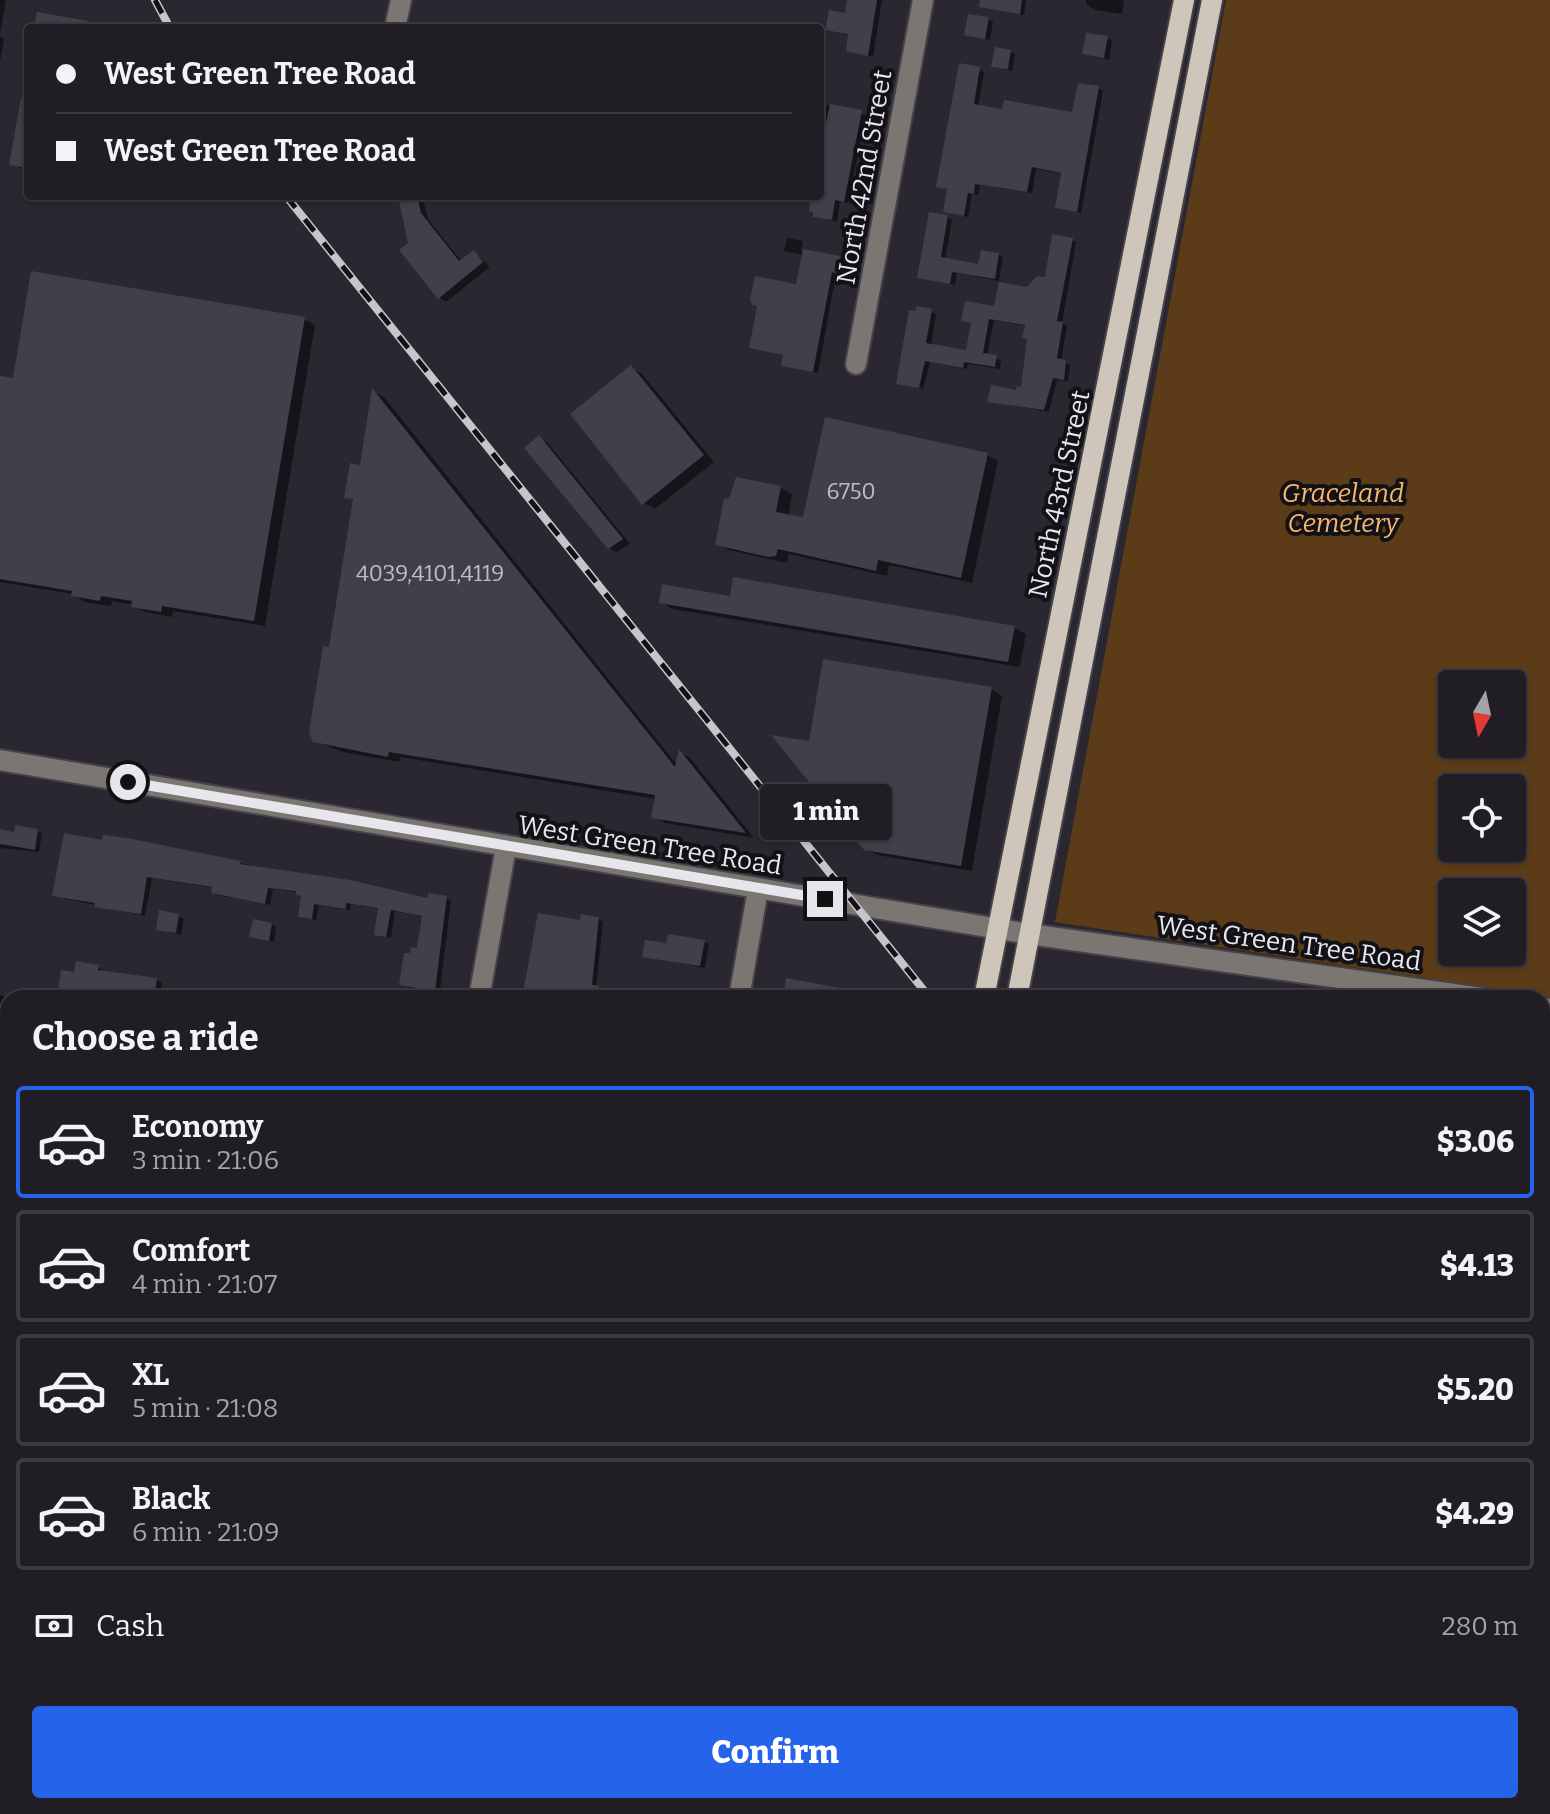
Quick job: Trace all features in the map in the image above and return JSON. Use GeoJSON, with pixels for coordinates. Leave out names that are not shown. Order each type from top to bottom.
{"type":"FeatureCollection","features":[{"type":"Feature","properties":{"kind":"main road","name":"North 43rd Street"},"geometry":{"type":"LineString","coordinates":[[985,990],[1184,0]]}},
{"type":"Feature","properties":{"kind":"main road"},"geometry":{"type":"LineString","coordinates":[[1018,990],[1212,0]]}},
{"type":"Feature","properties":{"kind":"street"},"geometry":{"type":"LineString","coordinates":[[396,24],[401,0]]}},
{"type":"Feature","properties":{"kind":"street","name":"North 42nd Street"},"geometry":{"type":"LineString","coordinates":[[856,364],[923,0]]}},
{"type":"Feature","properties":{"kind":"street","name":"West Green Tree Road"},"geometry":{"type":"LineString","coordinates":[[0,760],[758,889],[1382,990]]}},
{"type":"Feature","properties":{"kind":"street"},"geometry":{"type":"LineString","coordinates":[[480,990],[506,847]]}},
{"type":"Feature","properties":{"kind":"street"},"geometry":{"type":"LineString","coordinates":[[740,990],[758,889]]}},
{"type":"Feature","properties":{"kind":"green space","name":"Graceland Cemetery"},"geometry":{"type":"Polygon","coordinates":[[[1226,0],[1550,0],[1550,990],[1504,990],[1055,922],[1226,0]]]}},
{"type":"Feature","properties":{"kind":"building"},"geometry":{"type":"Polygon","coordinates":[[[847,0],[877,0],[868,56],[846,51],[848,34],[825,30],[829,10],[845,13],[847,0]]]}},
{"type":"Feature","properties":{"kind":"building"},"geometry":{"type":"Polygon","coordinates":[[[980,0],[1022,0],[1020,14],[979,7],[980,0]]]}},
{"type":"Feature","properties":{"kind":"building"},"geometry":{"type":"Polygon","coordinates":[[[37,12],[88,21],[88,24],[35,24],[37,12]]]}},
{"type":"Feature","properties":{"kind":"building"},"geometry":{"type":"Polygon","coordinates":[[[968,14],[989,17],[985,39],[964,35],[968,14]]]}},
{"type":"Feature","properties":{"kind":"building"},"geometry":{"type":"Polygon","coordinates":[[[1086,33],[1108,36],[1104,58],[1082,54],[1086,33]]]}},
{"type":"Feature","properties":{"kind":"building"},"geometry":{"type":"Polygon","coordinates":[[[995,47],[1011,50],[1008,69],[991,67],[995,47]]]}},
{"type":"Feature","properties":{"kind":"building"},"geometry":{"type":"Polygon","coordinates":[[[959,63],[980,67],[974,104],[1002,109],[1004,100],[1072,112],[1078,83],[1099,86],[1077,212],[1055,208],[1061,173],[1032,167],[1027,192],[975,184],[974,194],[968,193],[964,216],[943,212],[947,189],[936,187],[959,63]]]}},
{"type":"Feature","properties":{"kind":"building"},"geometry":{"type":"Polygon","coordinates":[[[21,98],[24,98],[24,167],[9,165],[21,98]]]}},
{"type":"Feature","properties":{"kind":"building"},"geometry":{"type":"Polygon","coordinates":[[[830,104],[862,110],[844,202],[835,200],[832,220],[813,217],[813,212],[809,212],[810,200],[824,200],[824,133],[830,104]]]}},
{"type":"Feature","properties":{"kind":"building"},"geometry":{"type":"Polygon","coordinates":[[[399,200],[418,200],[421,213],[459,261],[474,250],[483,262],[438,299],[399,250],[408,243],[399,200]]]}},
{"type":"Feature","properties":{"kind":"building"},"geometry":{"type":"Polygon","coordinates":[[[929,212],[948,215],[941,257],[978,264],[981,250],[999,253],[995,279],[952,272],[950,284],[917,278],[929,212]]]}},
{"type":"Feature","properties":{"kind":"building"},"geometry":{"type":"Polygon","coordinates":[[[1052,234],[1073,238],[1057,321],[1063,322],[1057,358],[1066,360],[1064,380],[1053,378],[1044,410],[987,402],[991,385],[1016,390],[1017,386],[1021,387],[1027,339],[1022,338],[1025,325],[989,319],[983,353],[997,355],[995,367],[964,362],[963,368],[925,361],[919,388],[896,384],[909,310],[916,311],[916,306],[932,309],[926,343],[966,350],[971,323],[961,321],[965,301],[994,306],[999,282],[1027,287],[1037,276],[1045,277],[1052,234]]]}},
{"type":"Feature","properties":{"kind":"building"},"geometry":{"type":"Polygon","coordinates":[[[803,249],[840,256],[837,274],[832,272],[813,372],[781,366],[783,355],[749,348],[757,306],[752,305],[750,299],[755,276],[796,284],[803,249]]]}},
{"type":"Feature","properties":{"kind":"building"},"geometry":{"type":"Polygon","coordinates":[[[31,271],[305,317],[254,621],[162,606],[161,612],[131,607],[132,601],[101,596],[100,601],[71,596],[72,591],[0,579],[0,376],[13,378],[31,271]]]}},
{"type":"Feature","properties":{"kind":"building"},"geometry":{"type":"Polygon","coordinates":[[[631,365],[704,455],[642,505],[570,414],[631,365]]]}},
{"type":"Feature","properties":{"kind":"building"},"geometry":{"type":"Polygon","coordinates":[[[372,388],[675,767],[679,749],[746,833],[651,818],[655,795],[389,752],[388,757],[313,742],[309,732],[323,646],[329,647],[353,499],[344,498],[350,463],[360,465],[372,388]]]}},
{"type":"Feature","properties":{"kind":"building"},"geometry":{"type":"Polygon","coordinates":[[[825,417],[988,453],[961,578],[878,560],[876,571],[778,549],[776,556],[768,557],[715,545],[724,498],[729,499],[736,477],[781,486],[776,512],[803,517],[825,417]]]}},
{"type":"Feature","properties":{"kind":"building"},"geometry":{"type":"Polygon","coordinates":[[[539,435],[623,539],[608,549],[524,448],[539,435]]]}},
{"type":"Feature","properties":{"kind":"building"},"geometry":{"type":"Polygon","coordinates":[[[733,577],[1015,626],[1008,662],[659,603],[662,584],[730,596],[733,577]]]}},
{"type":"Feature","properties":{"kind":"building"},"geometry":{"type":"Polygon","coordinates":[[[823,659],[992,687],[961,866],[864,850],[771,735],[809,741],[823,659]]]}},
{"type":"Feature","properties":{"kind":"building"},"geometry":{"type":"Polygon","coordinates":[[[15,825],[38,829],[35,850],[0,844],[0,829],[14,832],[15,825]]]}},
{"type":"Feature","properties":{"kind":"building"},"geometry":{"type":"Polygon","coordinates":[[[64,833],[102,840],[103,835],[127,838],[241,861],[240,864],[350,880],[427,898],[428,893],[447,896],[435,990],[429,990],[399,985],[404,953],[410,953],[411,947],[417,948],[422,916],[391,910],[386,937],[374,935],[378,908],[346,903],[346,909],[314,904],[312,919],[298,917],[301,896],[296,895],[296,891],[268,888],[265,904],[211,893],[212,887],[147,877],[141,914],[94,907],[95,903],[52,896],[64,833]]]}},
{"type":"Feature","properties":{"kind":"building"},"geometry":{"type":"Polygon","coordinates":[[[159,910],[179,914],[176,933],[156,930],[159,910]]]}},
{"type":"Feature","properties":{"kind":"building"},"geometry":{"type":"Polygon","coordinates":[[[538,913],[580,920],[581,914],[599,917],[592,985],[599,986],[598,990],[524,990],[538,913]]]}},
{"type":"Feature","properties":{"kind":"building"},"geometry":{"type":"Polygon","coordinates":[[[253,919],[272,923],[269,941],[249,937],[253,919]]]}},
{"type":"Feature","properties":{"kind":"building"},"geometry":{"type":"Polygon","coordinates":[[[668,934],[705,940],[700,966],[642,957],[645,940],[666,943],[668,934]]]}},
{"type":"Feature","properties":{"kind":"building"},"geometry":{"type":"Polygon","coordinates":[[[76,961],[99,965],[98,970],[157,978],[155,990],[58,990],[61,970],[74,972],[76,961]]]}},
{"type":"Feature","properties":{"kind":"building"},"geometry":{"type":"Polygon","coordinates":[[[786,978],[851,990],[784,990],[786,978]]]}},
{"type":"Feature","properties":{"kind":"railway"},"geometry":{"type":"LineString","coordinates":[[155,0],[168,24]]}},
{"type":"Feature","properties":{"kind":"railway"},"geometry":{"type":"LineString","coordinates":[[289,200],[924,990]]}},
{"type":"Feature","properties":{"kind":"route"},"geometry":{"type":"LineString","coordinates":[[128,782],[825,899]]}}]}
